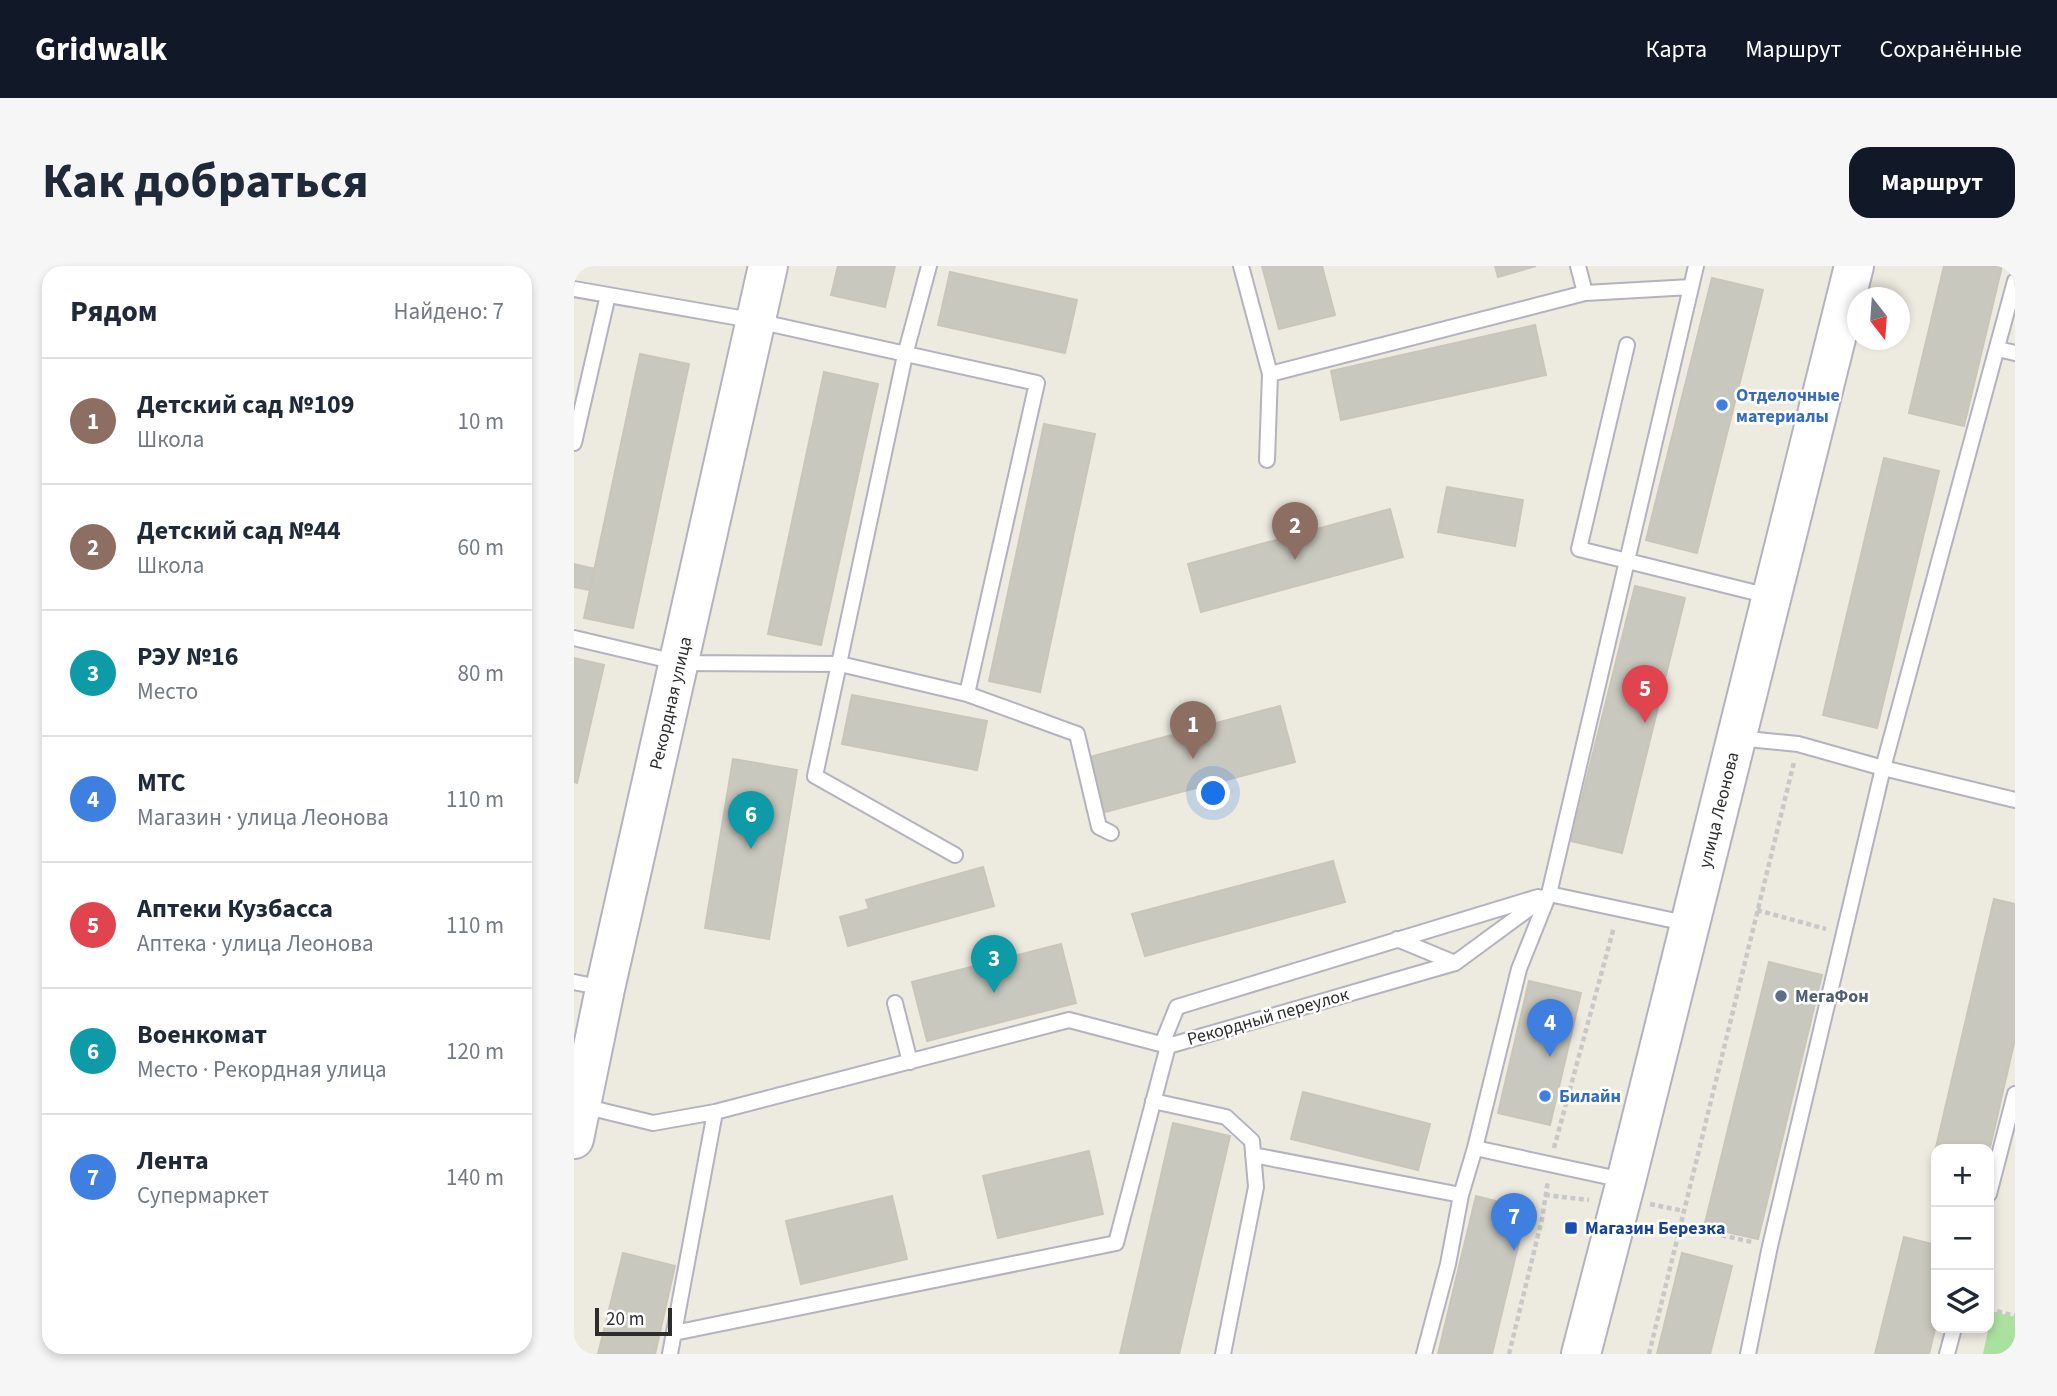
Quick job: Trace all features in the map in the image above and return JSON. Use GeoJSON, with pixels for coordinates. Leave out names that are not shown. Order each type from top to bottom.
{"type":"FeatureCollection","features":[{"type":"Feature","properties":{"kind":"street","name":"Рекордная улица"},"geometry":{"type":"LineString","coordinates":[[578,1122],[590,985],[680,663],[768,266]]}},
{"type":"Feature","properties":{"kind":"street","name":"улица Леонова"},"geometry":{"type":"LineString","coordinates":[[1581,1354],[1854,266]]}},
{"type":"Feature","properties":{"kind":"lane"},"geometry":{"type":"LineString","coordinates":[[929,266],[905,355],[815,776],[955,855]]}},
{"type":"Feature","properties":{"kind":"lane"},"geometry":{"type":"LineString","coordinates":[[1241,266],[1270,374],[1267,460]]}},
{"type":"Feature","properties":{"kind":"lane"},"geometry":{"type":"LineString","coordinates":[[1578,266],[1586,293]]}},
{"type":"Feature","properties":{"kind":"lane"},"geometry":{"type":"LineString","coordinates":[[1424,1354],[1448,1264],[1461,1195],[1519,969],[1549,894],[1696,266]]}},
{"type":"Feature","properties":{"kind":"lane"},"geometry":{"type":"LineString","coordinates":[[1748,1354],[1770,1245],[1883,768],[2015,281]]}},
{"type":"Feature","properties":{"kind":"lane"},"geometry":{"type":"LineString","coordinates":[[1270,374],[1586,293],[1691,287]]}},
{"type":"Feature","properties":{"kind":"lane"},"geometry":{"type":"LineString","coordinates":[[574,289],[757,321],[1037,383],[967,694]]}},
{"type":"Feature","properties":{"kind":"lane"},"geometry":{"type":"LineString","coordinates":[[574,443],[607,295]]}},
{"type":"Feature","properties":{"kind":"lane"},"geometry":{"type":"LineString","coordinates":[[1627,345],[1579,549],[1771,597]]}},
{"type":"Feature","properties":{"kind":"lane"},"geometry":{"type":"LineString","coordinates":[[1998,349],[2015,353]]}},
{"type":"Feature","properties":{"kind":"lane"},"geometry":{"type":"LineString","coordinates":[[574,638],[680,663],[840,664],[967,694],[1077,734],[1099,827],[1111,833]]}},
{"type":"Feature","properties":{"kind":"lane"},"geometry":{"type":"LineString","coordinates":[[1737,738],[1798,744],[2015,800]]}},
{"type":"Feature","properties":{"kind":"lane"},"geometry":{"type":"LineString","coordinates":[[674,1332],[1116,1243],[1165,1045],[1177,1007],[1549,894],[1690,924]]}},
{"type":"Feature","properties":{"kind":"lane","name":"Рекордный переулок"},"geometry":{"type":"LineString","coordinates":[[578,1122],[653,1123],[715,1112],[1069,1020],[1165,1045],[1455,963],[1549,894]]}},
{"type":"Feature","properties":{"kind":"lane"},"geometry":{"type":"LineString","coordinates":[[1397,939],[1455,963]]}},
{"type":"Feature","properties":{"kind":"lane"},"geometry":{"type":"LineString","coordinates":[[895,1003],[910,1062]]}},
{"type":"Feature","properties":{"kind":"lane"},"geometry":{"type":"LineString","coordinates":[[1994,1175],[2015,1094]]}},
{"type":"Feature","properties":{"kind":"lane"},"geometry":{"type":"LineString","coordinates":[[1153,1101],[1226,1117],[1252,1141],[1256,1187],[1223,1354]]}},
{"type":"Feature","properties":{"kind":"lane"},"geometry":{"type":"LineString","coordinates":[[670,1354],[715,1112]]}},
{"type":"Feature","properties":{"kind":"lane"},"geometry":{"type":"LineString","coordinates":[[1475,1148],[1626,1181]]}},
{"type":"Feature","properties":{"kind":"lane"},"geometry":{"type":"LineString","coordinates":[[1253,1154],[1461,1195]]}},
{"type":"Feature","properties":{"kind":"lane"},"geometry":{"type":"LineString","coordinates":[[1947,1354],[1953,1333]]}},
{"type":"Feature","properties":{"kind":"path"},"geometry":{"type":"LineString","coordinates":[[1649,1354],[1798,744]]}},
{"type":"Feature","properties":{"kind":"path"},"geometry":{"type":"LineString","coordinates":[[1508,1354],[1542,1220],[1550,1164],[1618,909]]}},
{"type":"Feature","properties":{"kind":"path"},"geometry":{"type":"LineString","coordinates":[[1758,909],[1843,934]]}},
{"type":"Feature","properties":{"kind":"path"},"geometry":{"type":"LineString","coordinates":[[1545,1195],[1580,1200]]}},
{"type":"Feature","properties":{"kind":"path"},"geometry":{"type":"LineString","coordinates":[[1680,1226],[1770,1245]]}},
{"type":"Feature","properties":{"kind":"path"},"geometry":{"type":"LineString","coordinates":[[1994,1311],[2015,1317]]}},
{"type":"Feature","properties":{"kind":"green space"},"geometry":{"type":"Polygon","coordinates":[[[1994,1312],[2015,1317],[2015,1354],[1983,1354],[1987,1333],[1994,1333],[1994,1312]]]}},
{"type":"Feature","properties":{"kind":"building"},"geometry":{"type":"Polygon","coordinates":[[[838,266],[895,266],[885,307],[831,295],[838,266]]]}},
{"type":"Feature","properties":{"kind":"building"},"geometry":{"type":"Polygon","coordinates":[[[1262,266],[1322,266],[1335,315],[1279,329],[1262,266]]]}},
{"type":"Feature","properties":{"kind":"building"},"geometry":{"type":"Polygon","coordinates":[[[1495,266],[1536,266],[1498,277],[1495,266]]]}},
{"type":"Feature","properties":{"kind":"building"},"geometry":{"type":"Polygon","coordinates":[[[1944,266],[2002,266],[1964,426],[1909,413],[1944,266]]]}},
{"type":"Feature","properties":{"kind":"building"},"geometry":{"type":"Polygon","coordinates":[[[950,272],[1077,300],[1065,353],[938,325],[950,272]]]}},
{"type":"Feature","properties":{"kind":"building"},"geometry":{"type":"Polygon","coordinates":[[[1712,278],[1763,290],[1697,553],[1646,540],[1712,278]]]}},
{"type":"Feature","properties":{"kind":"building"},"geometry":{"type":"Polygon","coordinates":[[[1535,325],[1546,375],[1341,420],[1331,371],[1535,325]]]}},
{"type":"Feature","properties":{"kind":"building"},"geometry":{"type":"Polygon","coordinates":[[[640,354],[689,364],[633,628],[584,618],[640,354]]]}},
{"type":"Feature","properties":{"kind":"building"},"geometry":{"type":"Polygon","coordinates":[[[824,372],[878,384],[821,645],[768,634],[824,372]]]}},
{"type":"Feature","properties":{"kind":"building"},"geometry":{"type":"Polygon","coordinates":[[[1044,424],[1095,434],[1040,692],[989,681],[1044,424]]]}},
{"type":"Feature","properties":{"kind":"building"},"geometry":{"type":"Polygon","coordinates":[[[1884,458],[1939,471],[1877,728],[1823,715],[1884,458]]]}},
{"type":"Feature","properties":{"kind":"building"},"geometry":{"type":"Polygon","coordinates":[[[1447,487],[1523,500],[1515,546],[1438,532],[1447,487]]]}},
{"type":"Feature","properties":{"kind":"building"},"geometry":{"type":"Polygon","coordinates":[[[1390,509],[1403,557],[1201,612],[1188,564],[1390,509]]]}},
{"type":"Feature","properties":{"kind":"building"},"geometry":{"type":"Polygon","coordinates":[[[574,564],[595,569],[590,590],[574,587],[574,564]]]}},
{"type":"Feature","properties":{"kind":"building"},"geometry":{"type":"Polygon","coordinates":[[[1635,586],[1685,598],[1622,853],[1571,841],[1635,586]]]}},
{"type":"Feature","properties":{"kind":"building"},"geometry":{"type":"Polygon","coordinates":[[[574,658],[604,665],[577,783],[574,782],[574,658]]]}},
{"type":"Feature","properties":{"kind":"building"},"geometry":{"type":"Polygon","coordinates":[[[852,695],[987,721],[977,770],[842,744],[852,695]]]}},
{"type":"Feature","properties":{"kind":"building"},"geometry":{"type":"Polygon","coordinates":[[[1280,706],[1295,762],[1105,812],[1090,757],[1280,706]]]}},
{"type":"Feature","properties":{"kind":"building"},"geometry":{"type":"Polygon","coordinates":[[[733,759],[797,770],[769,939],[705,928],[733,759]]]}},
{"type":"Feature","properties":{"kind":"building"},"geometry":{"type":"Polygon","coordinates":[[[1333,861],[1345,902],[1145,956],[1132,914],[1333,861]]]}},
{"type":"Feature","properties":{"kind":"building"},"geometry":{"type":"Polygon","coordinates":[[[983,867],[994,906],[848,946],[840,917],[869,909],[866,900],[983,867]]]}},
{"type":"Feature","properties":{"kind":"building"},"geometry":{"type":"Polygon","coordinates":[[[1994,899],[2015,904],[2015,1039],[1991,1144],[1937,1144],[1994,899]]]}},
{"type":"Feature","properties":{"kind":"building"},"geometry":{"type":"Polygon","coordinates":[[[1061,944],[1076,1003],[927,1041],[912,982],[1061,944]]]}},
{"type":"Feature","properties":{"kind":"building"},"geometry":{"type":"Polygon","coordinates":[[[1769,962],[1822,975],[1758,1239],[1704,1227],[1769,962]]]}},
{"type":"Feature","properties":{"kind":"building"},"geometry":{"type":"Polygon","coordinates":[[[1529,981],[1581,993],[1550,1125],[1498,1113],[1529,981]]]}},
{"type":"Feature","properties":{"kind":"building"},"geometry":{"type":"Polygon","coordinates":[[[1303,1092],[1430,1124],[1418,1170],[1291,1139],[1303,1092]]]}},
{"type":"Feature","properties":{"kind":"building"},"geometry":{"type":"Polygon","coordinates":[[[1173,1123],[1230,1136],[1179,1354],[1120,1354],[1173,1123]]]}},
{"type":"Feature","properties":{"kind":"building"},"geometry":{"type":"Polygon","coordinates":[[[1089,1151],[1103,1214],[998,1238],[983,1176],[1089,1151]]]}},
{"type":"Feature","properties":{"kind":"building"},"geometry":{"type":"Polygon","coordinates":[[[892,1196],[907,1259],[801,1284],[786,1221],[892,1196]]]}},
{"type":"Feature","properties":{"kind":"building"},"geometry":{"type":"Polygon","coordinates":[[[1476,1196],[1527,1209],[1492,1354],[1438,1354],[1476,1196]]]}},
{"type":"Feature","properties":{"kind":"building"},"geometry":{"type":"Polygon","coordinates":[[[1904,1237],[1931,1244],[1931,1333],[1934,1333],[1929,1354],[1875,1354],[1904,1237]]]}},
{"type":"Feature","properties":{"kind":"building"},"geometry":{"type":"Polygon","coordinates":[[[623,1253],[675,1266],[655,1354],[598,1354],[623,1253]]]}},
{"type":"Feature","properties":{"kind":"building"},"geometry":{"type":"Polygon","coordinates":[[[1682,1253],[1732,1266],[1710,1354],[1657,1354],[1682,1253]]]}},
{"type":"Feature","properties":{"kind":"place","name":"Отделочные материалы"},"geometry":{"type":"Point","coordinates":[1722,405]}},
{"type":"Feature","properties":{"kind":"place","name":"Детский сад №44"},"geometry":{"type":"Point","coordinates":[1295,560]}},
{"type":"Feature","properties":{"kind":"place","name":"Аптеки Кузбасса"},"geometry":{"type":"Point","coordinates":[1645,723]}},
{"type":"Feature","properties":{"kind":"place","name":"Детский сад №109"},"geometry":{"type":"Point","coordinates":[1193,759]}},
{"type":"Feature","properties":{"kind":"place","name":"Военкомат"},"geometry":{"type":"Point","coordinates":[751,849]}},
{"type":"Feature","properties":{"kind":"place","name":"РЭУ №16"},"geometry":{"type":"Point","coordinates":[994,993]}},
{"type":"Feature","properties":{"kind":"place","name":"МегаФон"},"geometry":{"type":"Point","coordinates":[1781,996]}},
{"type":"Feature","properties":{"kind":"place","name":"МТС"},"geometry":{"type":"Point","coordinates":[1550,1057]}},
{"type":"Feature","properties":{"kind":"place","name":"Билайн"},"geometry":{"type":"Point","coordinates":[1545,1096]}},
{"type":"Feature","properties":{"kind":"place","name":"Магазин Березка"},"geometry":{"type":"Point","coordinates":[1571,1228]}},
{"type":"Feature","properties":{"kind":"place","name":"Лента"},"geometry":{"type":"Point","coordinates":[1514,1251]}}]}
